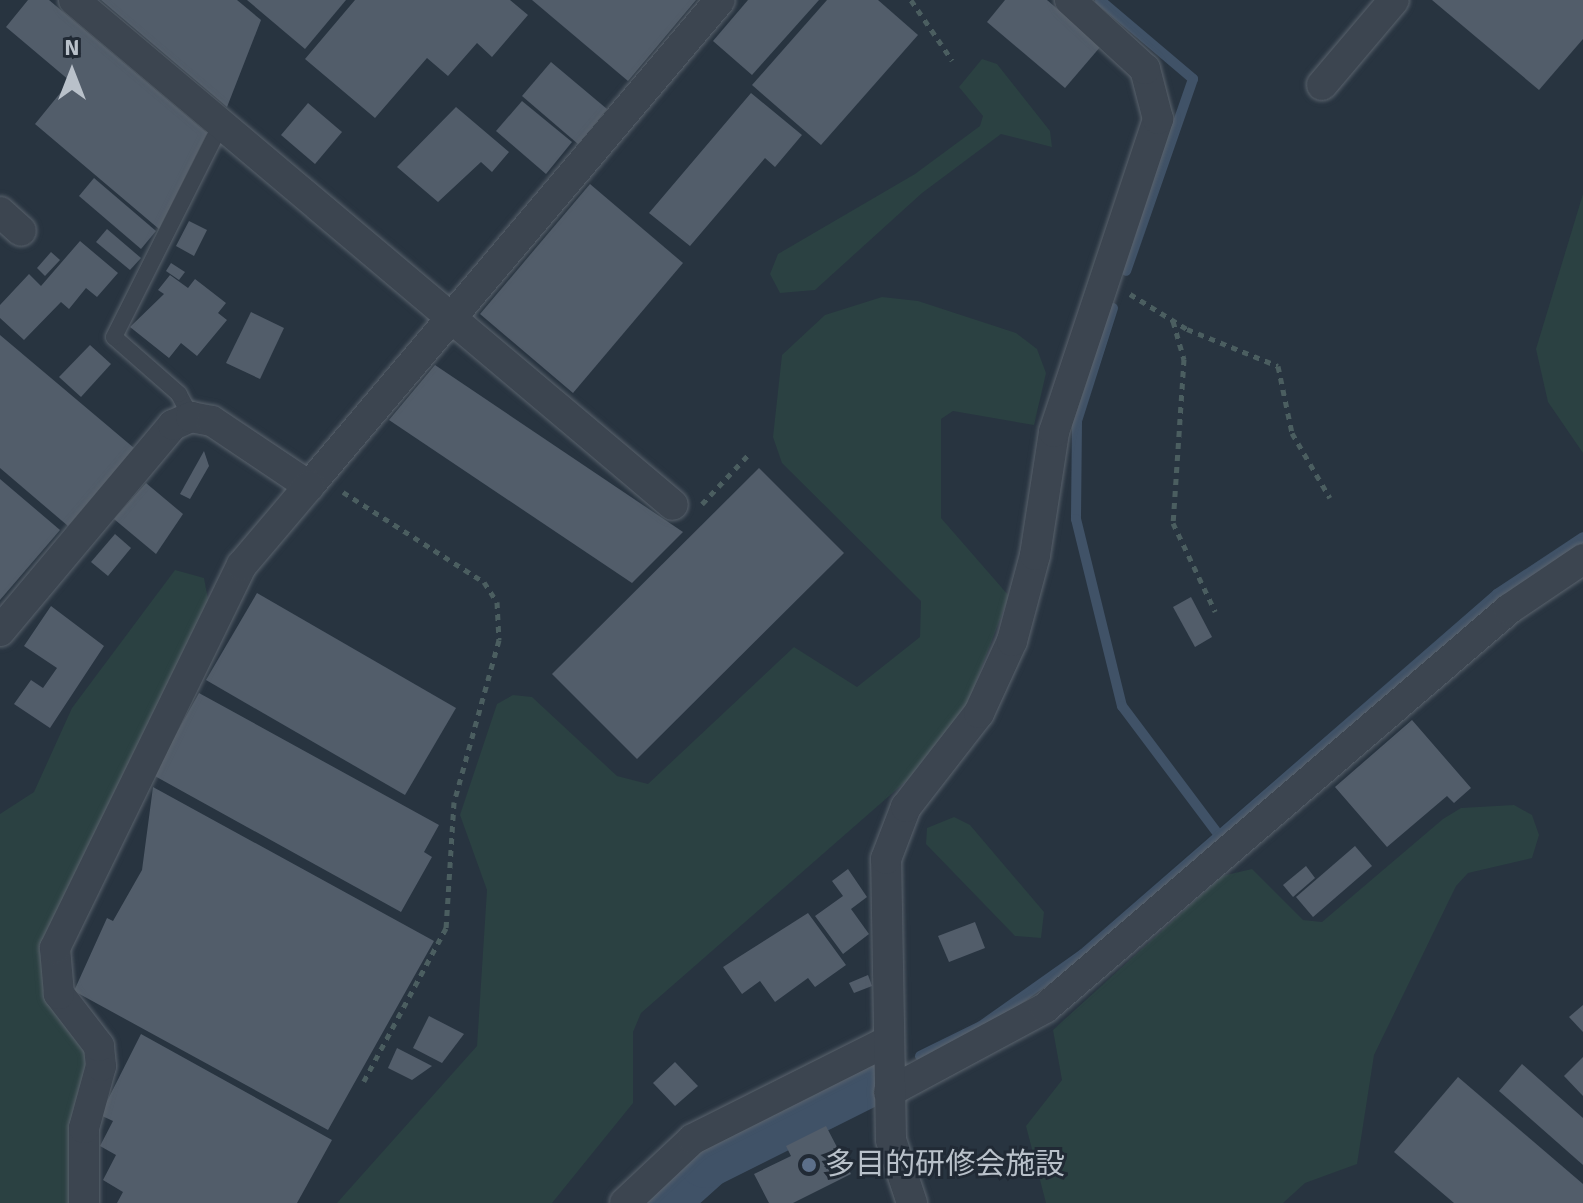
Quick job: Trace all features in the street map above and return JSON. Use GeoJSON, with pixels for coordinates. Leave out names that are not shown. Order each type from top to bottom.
{"type":"FeatureCollection","features":[{"type":"Feature","properties":{"kind":"street"},"geometry":{"type":"LineString","coordinates":[[74,0],[673,505]]}},
{"type":"Feature","properties":{"kind":"street"},"geometry":{"type":"LineString","coordinates":[[84,1203],[84,1128],[101,1066],[89,1029],[59,994],[55,948],[242,565],[720,0]]}},
{"type":"Feature","properties":{"kind":"street"},"geometry":{"type":"LineString","coordinates":[[912,1203],[894,1152],[889,1092],[886,859],[893,832],[998,678],[1035,555],[1054,432],[1152,145],[1156,93],[1128,49],[1070,0]]}},
{"type":"Feature","properties":{"kind":"street"},"geometry":{"type":"LineString","coordinates":[[1322,85],[1394,0]]}},
{"type":"Feature","properties":{"kind":"street"},"geometry":{"type":"LineString","coordinates":[[0,631],[173,425],[191,417],[212,421],[314,481]]}},
{"type":"Feature","properties":{"kind":"street"},"geometry":{"type":"LineString","coordinates":[[889,1092],[991,1043],[1056,1000],[1509,609],[1583,559]]}},
{"type":"Feature","properties":{"kind":"street"},"geometry":{"type":"LineString","coordinates":[[625,1203],[693,1139],[888,1041]]}},
{"type":"Feature","properties":{"kind":"lane"},"geometry":{"type":"LineString","coordinates":[[191,417],[179,394],[114,337],[221,124]]}},
{"type":"Feature","properties":{"kind":"path"},"geometry":{"type":"LineString","coordinates":[[911,0],[952,60]]}},
{"type":"Feature","properties":{"kind":"path"},"geometry":{"type":"LineString","coordinates":[[1103,283],[1173,320],[1278,366],[1292,433],[1330,498]]}},
{"type":"Feature","properties":{"kind":"path"},"geometry":{"type":"LineString","coordinates":[[1173,320],[1184,359],[1173,523],[1215,611]]}},
{"type":"Feature","properties":{"kind":"path"},"geometry":{"type":"LineString","coordinates":[[673,505],[698,507],[751,452]]}},
{"type":"Feature","properties":{"kind":"path"},"geometry":{"type":"LineString","coordinates":[[314,481],[484,582],[497,602],[493,676],[452,813],[446,928],[364,1081]]}},
{"type":"Feature","properties":{"kind":"green space"},"geometry":{"type":"Polygon","coordinates":[[[982,59],[997,64],[1050,131],[1052,147],[1001,134],[922,193],[815,290],[780,293],[770,274],[778,254],[915,174],[980,126],[983,116],[959,87],[982,59]]]}},
{"type":"Feature","properties":{"kind":"green space"},"geometry":{"type":"Polygon","coordinates":[[[1583,194],[1583,453],[1548,402],[1536,349],[1583,194]]]}},
{"type":"Feature","properties":{"kind":"green space"},"geometry":{"type":"Polygon","coordinates":[[[882,297],[918,301],[1016,333],[1037,349],[1046,373],[1034,425],[953,411],[941,419],[941,518],[1009,596],[967,705],[912,776],[641,1013],[633,1032],[633,1103],[552,1203],[337,1203],[477,1046],[487,890],[460,815],[497,704],[513,695],[532,697],[617,776],[648,784],[794,647],[857,687],[920,637],[921,601],[782,463],[773,437],[782,355],[825,315],[882,297]]]}},
{"type":"Feature","properties":{"kind":"green space"},"geometry":{"type":"Polygon","coordinates":[[[175,570],[204,578],[209,605],[43,946],[48,999],[87,1050],[89,1065],[72,1203],[0,1203],[0,814],[34,792],[72,708],[175,570]]]}},
{"type":"Feature","properties":{"kind":"green space"},"geometry":{"type":"Polygon","coordinates":[[[1514,805],[1532,815],[1539,835],[1532,858],[1468,873],[1456,886],[1374,1055],[1357,1164],[1305,1183],[1283,1203],[1046,1203],[1026,1126],[1062,1080],[1053,1030],[1222,876],[1252,869],[1303,920],[1322,922],[1443,819],[1461,808],[1514,805]]]}},
{"type":"Feature","properties":{"kind":"green space"},"geometry":{"type":"Polygon","coordinates":[[[954,817],[970,825],[1044,912],[1041,938],[1015,936],[926,844],[927,828],[954,817]]]}},
{"type":"Feature","properties":{"kind":"building"},"geometry":{"type":"Polygon","coordinates":[[[28,0],[49,0],[207,133],[159,229],[35,124],[70,81],[6,27],[28,0]]]}},
{"type":"Feature","properties":{"kind":"building"},"geometry":{"type":"Polygon","coordinates":[[[101,0],[237,0],[261,20],[227,107],[101,0]]]}},
{"type":"Feature","properties":{"kind":"building"},"geometry":{"type":"Polygon","coordinates":[[[247,0],[346,0],[305,49],[247,0]]]}},
{"type":"Feature","properties":{"kind":"building"},"geometry":{"type":"Polygon","coordinates":[[[355,0],[510,0],[528,15],[492,57],[477,43],[448,76],[427,58],[375,118],[305,59],[355,0]]]}},
{"type":"Feature","properties":{"kind":"building"},"geometry":{"type":"Polygon","coordinates":[[[532,0],[696,0],[628,81],[532,0]]]}},
{"type":"Feature","properties":{"kind":"building"},"geometry":{"type":"Polygon","coordinates":[[[748,0],[819,0],[752,75],[713,41],[748,0]]]}},
{"type":"Feature","properties":{"kind":"building"},"geometry":{"type":"Polygon","coordinates":[[[827,0],[878,0],[918,35],[821,145],[752,85],[827,0]]]}},
{"type":"Feature","properties":{"kind":"building"},"geometry":{"type":"Polygon","coordinates":[[[1005,0],[1047,0],[1101,46],[1065,88],[987,22],[1005,0]]]}},
{"type":"Feature","properties":{"kind":"building"},"geometry":{"type":"Polygon","coordinates":[[[1432,0],[1583,0],[1583,39],[1539,90],[1432,0]]]}},
{"type":"Feature","properties":{"kind":"building"},"geometry":{"type":"Polygon","coordinates":[[[551,62],[607,109],[578,144],[522,96],[551,62]]]}},
{"type":"Feature","properties":{"kind":"building"},"geometry":{"type":"Polygon","coordinates":[[[751,93],[802,135],[775,167],[765,158],[690,246],[649,213],[751,93]]]}},
{"type":"Feature","properties":{"kind":"building"},"geometry":{"type":"Polygon","coordinates":[[[522,101],[572,142],[546,174],[496,131],[522,101]]]}},
{"type":"Feature","properties":{"kind":"building"},"geometry":{"type":"Polygon","coordinates":[[[308,103],[342,132],[315,164],[281,135],[308,103]]]}},
{"type":"Feature","properties":{"kind":"building"},"geometry":{"type":"Polygon","coordinates":[[[456,107],[509,152],[492,172],[481,162],[438,202],[397,167],[456,107]]]}},
{"type":"Feature","properties":{"kind":"building"},"geometry":{"type":"Polygon","coordinates":[[[94,178],[156,231],[141,249],[79,196],[94,178]]]}},
{"type":"Feature","properties":{"kind":"building"},"geometry":{"type":"Polygon","coordinates":[[[590,184],[683,263],[573,393],[480,314],[590,184]]]}},
{"type":"Feature","properties":{"kind":"building"},"geometry":{"type":"Polygon","coordinates":[[[189,221],[207,230],[194,256],[176,246],[189,221]]]}},
{"type":"Feature","properties":{"kind":"building"},"geometry":{"type":"Polygon","coordinates":[[[107,229],[141,258],[130,270],[96,242],[107,229]]]}},
{"type":"Feature","properties":{"kind":"building"},"geometry":{"type":"Polygon","coordinates":[[[80,241],[118,273],[97,297],[86,288],[69,309],[61,302],[24,340],[0,318],[0,305],[29,274],[41,286],[80,241]]]}},
{"type":"Feature","properties":{"kind":"building"},"geometry":{"type":"Polygon","coordinates":[[[51,252],[60,260],[45,276],[37,268],[51,252]]]}},
{"type":"Feature","properties":{"kind":"building"},"geometry":{"type":"Polygon","coordinates":[[[171,263],[185,272],[179,280],[166,271],[171,263]]]}},
{"type":"Feature","properties":{"kind":"building"},"geometry":{"type":"Polygon","coordinates":[[[170,275],[188,288],[195,279],[226,303],[218,313],[227,320],[197,356],[181,343],[169,358],[130,327],[164,294],[158,290],[170,275]]]}},
{"type":"Feature","properties":{"kind":"building"},"geometry":{"type":"Polygon","coordinates":[[[251,312],[284,328],[260,379],[226,363],[251,312]]]}},
{"type":"Feature","properties":{"kind":"building"},"geometry":{"type":"Polygon","coordinates":[[[0,335],[134,448],[68,526],[0,468],[0,335]]]}},
{"type":"Feature","properties":{"kind":"building"},"geometry":{"type":"Polygon","coordinates":[[[90,345],[111,364],[81,397],[59,377],[90,345]]]}},
{"type":"Feature","properties":{"kind":"building"},"geometry":{"type":"Polygon","coordinates":[[[435,365],[683,532],[632,583],[389,420],[435,365]]]}},
{"type":"Feature","properties":{"kind":"building"},"geometry":{"type":"Polygon","coordinates":[[[204,451],[209,466],[190,499],[180,494],[204,451]]]}},
{"type":"Feature","properties":{"kind":"building"},"geometry":{"type":"Polygon","coordinates":[[[759,468],[844,553],[637,759],[552,674],[759,468]]]}},
{"type":"Feature","properties":{"kind":"building"},"geometry":{"type":"Polygon","coordinates":[[[0,479],[60,530],[0,600],[0,479]]]}},
{"type":"Feature","properties":{"kind":"building"},"geometry":{"type":"Polygon","coordinates":[[[146,483],[183,514],[156,554],[114,519],[146,483]]]}},
{"type":"Feature","properties":{"kind":"building"},"geometry":{"type":"Polygon","coordinates":[[[115,534],[131,548],[108,576],[91,562],[115,534]]]}},
{"type":"Feature","properties":{"kind":"building"},"geometry":{"type":"Polygon","coordinates":[[[257,593],[456,708],[405,795],[206,680],[257,593]]]}},
{"type":"Feature","properties":{"kind":"building"},"geometry":{"type":"Polygon","coordinates":[[[1191,597],[1212,637],[1195,647],[1173,607],[1191,597]]]}},
{"type":"Feature","properties":{"kind":"building"},"geometry":{"type":"Polygon","coordinates":[[[51,606],[104,646],[50,728],[14,704],[31,680],[43,688],[57,668],[24,646],[51,606]]]}},
{"type":"Feature","properties":{"kind":"building"},"geometry":{"type":"Polygon","coordinates":[[[199,693],[439,825],[424,852],[432,857],[401,912],[153,775],[199,693]]]}},
{"type":"Feature","properties":{"kind":"building"},"geometry":{"type":"Polygon","coordinates":[[[1412,720],[1471,788],[1454,803],[1447,796],[1387,847],[1335,787],[1412,720]]]}},
{"type":"Feature","properties":{"kind":"building"},"geometry":{"type":"Polygon","coordinates":[[[153,787],[434,941],[328,1130],[74,991],[107,918],[113,921],[142,870],[153,787]]]}},
{"type":"Feature","properties":{"kind":"building"},"geometry":{"type":"Polygon","coordinates":[[[1355,846],[1372,866],[1313,917],[1296,897],[1355,846]]]}},
{"type":"Feature","properties":{"kind":"building"},"geometry":{"type":"Polygon","coordinates":[[[1306,866],[1315,878],[1293,897],[1283,885],[1306,866]]]}},
{"type":"Feature","properties":{"kind":"building"},"geometry":{"type":"Polygon","coordinates":[[[848,869],[867,897],[851,909],[869,934],[843,954],[815,916],[843,896],[832,881],[848,869]]]}},
{"type":"Feature","properties":{"kind":"building"},"geometry":{"type":"Polygon","coordinates":[[[808,913],[846,965],[815,987],[808,978],[775,1002],[760,981],[742,994],[723,967],[808,913]]]}},
{"type":"Feature","properties":{"kind":"building"},"geometry":{"type":"Polygon","coordinates":[[[975,922],[985,948],[949,962],[938,936],[975,922]]]}},
{"type":"Feature","properties":{"kind":"building"},"geometry":{"type":"Polygon","coordinates":[[[868,975],[872,986],[854,993],[849,983],[868,975]]]}},
{"type":"Feature","properties":{"kind":"building"},"geometry":{"type":"Polygon","coordinates":[[[1583,1005],[1583,1032],[1569,1017],[1583,1005]]]}},
{"type":"Feature","properties":{"kind":"building"},"geometry":{"type":"Polygon","coordinates":[[[429,1016],[464,1034],[442,1063],[413,1048],[429,1016]]]}},
{"type":"Feature","properties":{"kind":"building"},"geometry":{"type":"Polygon","coordinates":[[[141,1034],[332,1140],[297,1203],[117,1203],[123,1192],[103,1180],[116,1155],[100,1146],[113,1121],[100,1115],[141,1034]]]}},
{"type":"Feature","properties":{"kind":"building"},"geometry":{"type":"Polygon","coordinates":[[[397,1048],[432,1066],[412,1080],[388,1068],[397,1048]]]}},
{"type":"Feature","properties":{"kind":"building"},"geometry":{"type":"Polygon","coordinates":[[[1583,1057],[1583,1096],[1564,1076],[1583,1057]]]}},
{"type":"Feature","properties":{"kind":"building"},"geometry":{"type":"Polygon","coordinates":[[[675,1062],[698,1086],[675,1106],[653,1083],[675,1062]]]}},
{"type":"Feature","properties":{"kind":"building"},"geometry":{"type":"Polygon","coordinates":[[[1522,1064],[1583,1118],[1583,1165],[1499,1091],[1522,1064]]]}},
{"type":"Feature","properties":{"kind":"building"},"geometry":{"type":"Polygon","coordinates":[[[1458,1077],[1583,1184],[1583,1203],[1454,1203],[1394,1152],[1458,1077]]]}},
{"type":"Feature","properties":{"kind":"building","name":"多目的研修会施設"},"geometry":{"type":"Polygon","coordinates":[[[826,1126],[851,1174],[793,1203],[769,1203],[754,1174],[791,1156],[786,1146],[826,1126]]]}},
{"type":"Feature","properties":{"kind":"waterway"},"geometry":{"type":"LineString","coordinates":[[1100,0],[1193,79],[1126,271]]}},
{"type":"Feature","properties":{"kind":"waterway"},"geometry":{"type":"LineString","coordinates":[[1113,308],[1077,421],[1076,519],[1122,706],[1218,834]]}},
{"type":"Feature","properties":{"kind":"waterway"},"geometry":{"type":"LineString","coordinates":[[920,1056],[981,1026],[1083,954],[1497,594],[1583,537]]}},
{"type":"Feature","properties":{"kind":"waterway"},"geometry":{"type":"LineString","coordinates":[[657,1203],[706,1159],[864,1080]]}},
{"type":"Feature","properties":{"kind":"place","name":"多目的研修会施設"},"geometry":{"type":"Point","coordinates":[809,1165]}}]}
